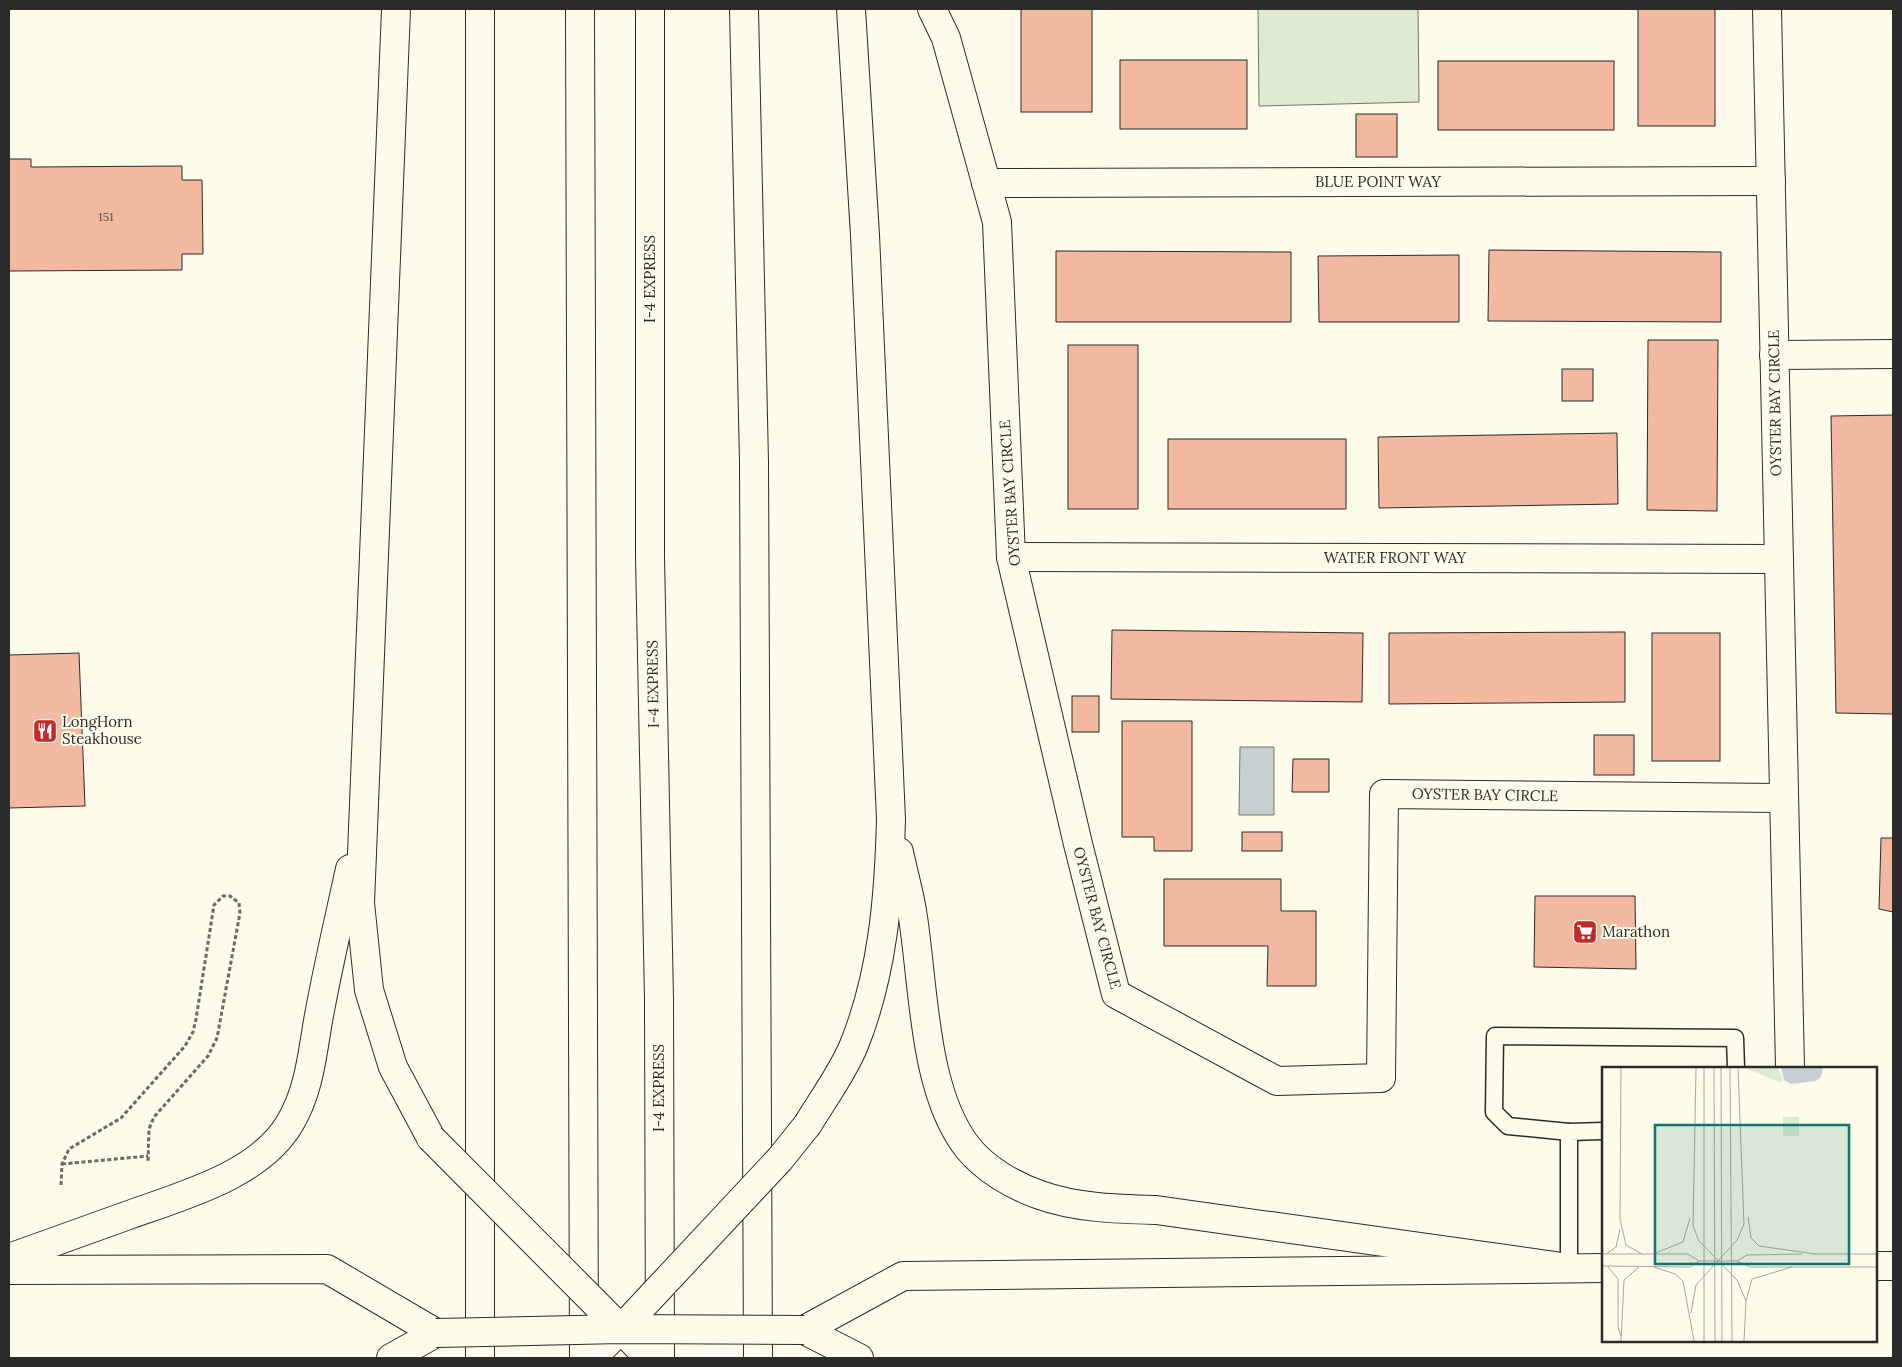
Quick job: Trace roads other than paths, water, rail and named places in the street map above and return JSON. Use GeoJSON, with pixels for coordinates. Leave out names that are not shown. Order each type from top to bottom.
{"type":"FeatureCollection","features":[{"type":"Feature","properties":{"kind":"main road"},"geometry":{"type":"LineString","coordinates":[[396,9],[360,903],[369,990],[393,1068],[431,1138],[649,1358]]}},
{"type":"Feature","properties":{"kind":"main road"},"geometry":{"type":"LineString","coordinates":[[480,9],[480,1358]]}},
{"type":"Feature","properties":{"kind":"main road"},"geometry":{"type":"LineString","coordinates":[[580,9],[584,1358]]}},
{"type":"Feature","properties":{"kind":"main road","name":"I-4 EXPRESS"},"geometry":{"type":"LineString","coordinates":[[650,9],[650,557],[658,989],[660,1358]]}},
{"type":"Feature","properties":{"kind":"main road"},"geometry":{"type":"LineString","coordinates":[[744,9],[754,472],[758,1358]]}},
{"type":"Feature","properties":{"kind":"main road"},"geometry":{"type":"LineString","coordinates":[[592,1358],[621,1330],[780,1159],[808,1124],[853,1046],[878,970],[887,898],[891,819],[865,235],[851,9]]}},
{"type":"Feature","properties":{"kind":"main road","name":"OYSTER BAY CIRCLE"},"geometry":{"type":"LineString","coordinates":[[932,9],[946,38],[997,222],[1011,557],[1078,844],[1116,994],[1277,1081],[1381,1078],[1384,794],[1784,798]]}},
{"type":"Feature","properties":{"kind":"main road","name":"OYSTER BAY CIRCLE"},"geometry":{"type":"LineString","coordinates":[[1767,9],[1790,1067]]}},
{"type":"Feature","properties":{"kind":"main road","name":"BLUE POINT WAY"},"geometry":{"type":"LineString","coordinates":[[986,183],[1770,181]]}},
{"type":"Feature","properties":{"kind":"main road"},"geometry":{"type":"LineString","coordinates":[[1774,355],[1893,354]]}},
{"type":"Feature","properties":{"kind":"main road","name":"WATER FRONT WAY"},"geometry":{"type":"LineString","coordinates":[[1011,557],[1779,558]]}},
{"type":"Feature","properties":{"kind":"main road"},"geometry":{"type":"LineString","coordinates":[[9,1258],[203,1188],[248,1165],[273,1147],[290,1123],[301,1100],[312,1064],[321,1004],[365,800]]}},
{"type":"Feature","properties":{"kind":"main road"},"geometry":{"type":"LineString","coordinates":[[891,819],[912,911],[921,998],[932,1057],[945,1108],[968,1148],[994,1172],[1041,1196],[1081,1204],[1111,1208],[1156,1210],[1569,1268]]}},
{"type":"Feature","properties":{"kind":"main road"},"geometry":{"type":"LineString","coordinates":[[1877,1266],[1893,1266]]}},
{"type":"Feature","properties":{"kind":"main road"},"geometry":{"type":"LineString","coordinates":[[804,1330],[903,1276],[1602,1268]]}},
{"type":"Feature","properties":{"kind":"main road"},"geometry":{"type":"LineString","coordinates":[[9,1270],[327,1270],[436,1333]]}},
{"type":"Feature","properties":{"kind":"main road"},"geometry":{"type":"LineString","coordinates":[[391,1358],[436,1333],[804,1330],[859,1358]]}},
{"type":"Feature","properties":{"kind":"lane"},"geometry":{"type":"LineString","coordinates":[[1602,1131],[1569,1132],[1508,1126],[1494,1112],[1494,1036],[1735,1038],[1736,1067]]}},
{"type":"Feature","properties":{"kind":"lane"},"geometry":{"type":"LineString","coordinates":[[1569,1132],[1569,1268]]}},
{"type":"Feature","properties":{"kind":"place","name":"LongHorn Steakhouse"},"geometry":{"type":"Point","coordinates":[45,731]}},
{"type":"Feature","properties":{"kind":"place","name":"Marathon"},"geometry":{"type":"Point","coordinates":[1585,932]}}]}
